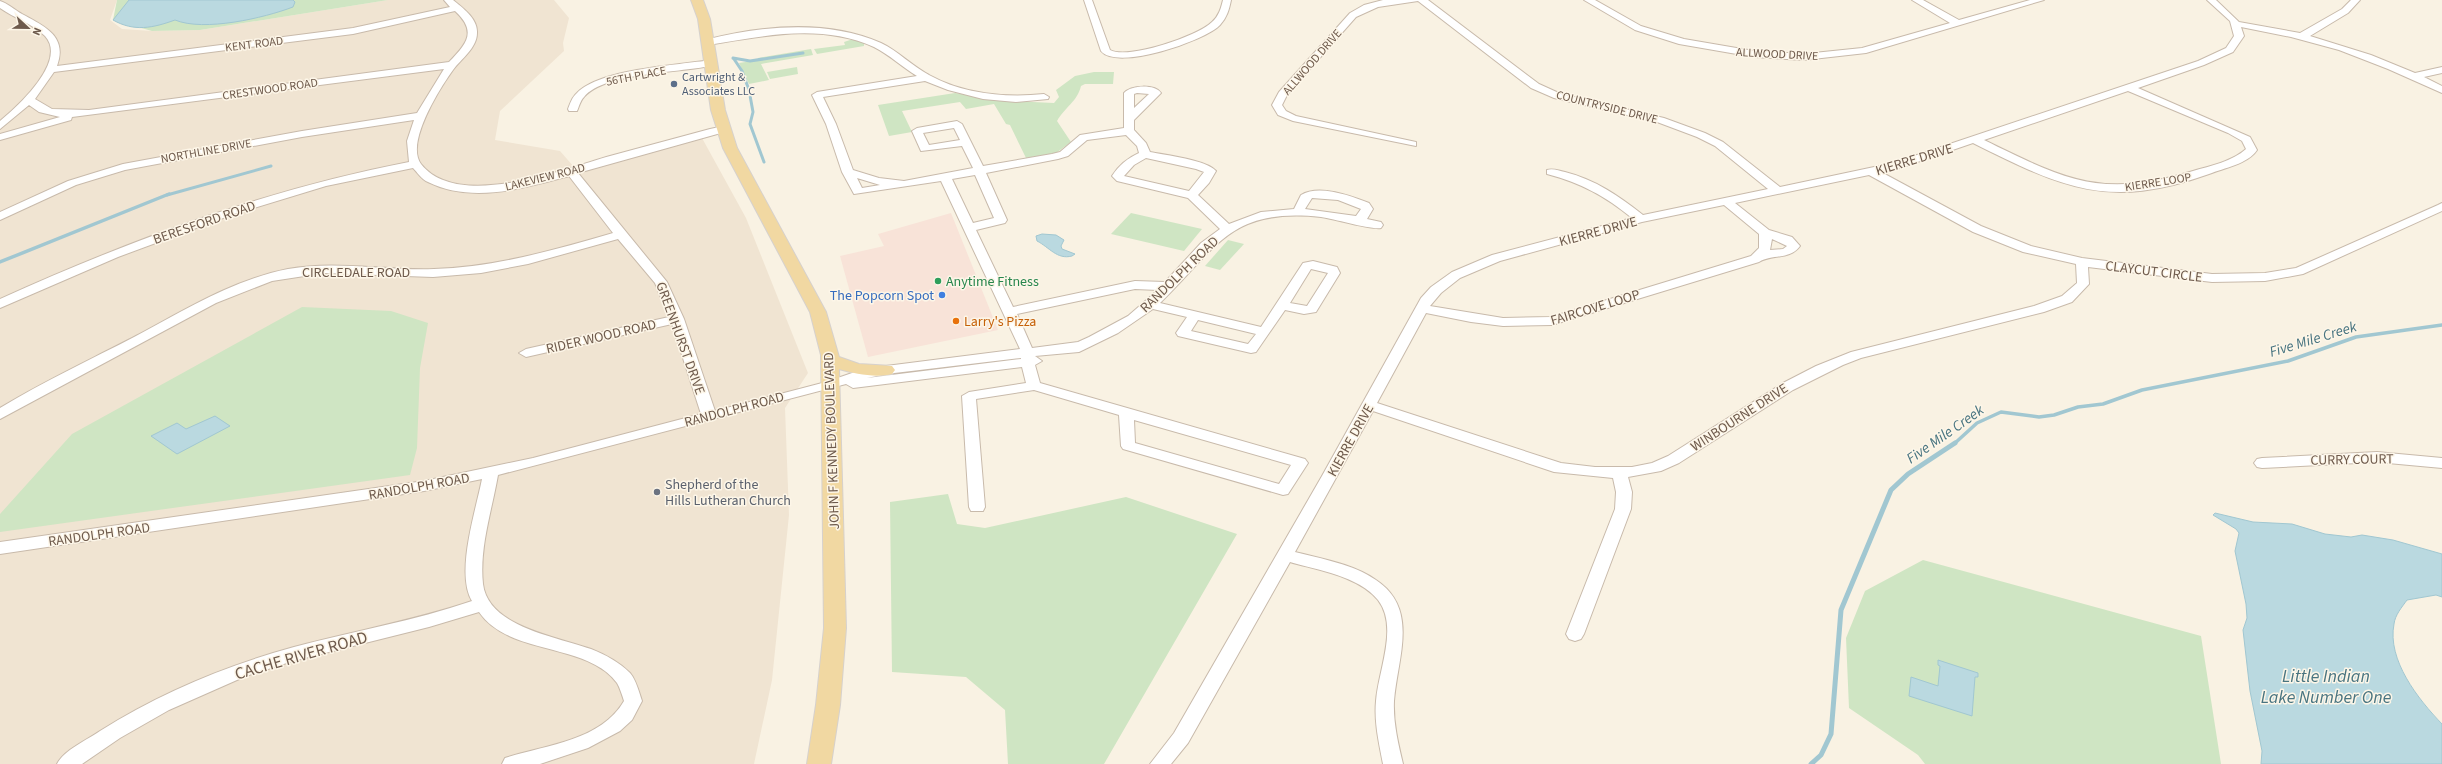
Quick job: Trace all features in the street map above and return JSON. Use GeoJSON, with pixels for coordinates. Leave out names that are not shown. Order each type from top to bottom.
{"type":"FeatureCollection","features":[{"type":"Feature","properties":{"kind":"main road","name":"JOHN F KENNEDY BOULEVARD"},"geometry":{"type":"LineString","coordinates":[[697,0],[704,19],[724,129],[730,148],[818,312],[825,332],[830,360],[835,628],[828,705],[819,764]]}},
{"type":"Feature","properties":{"kind":"main road"},"geometry":{"type":"LineString","coordinates":[[830,360],[858,369],[886,370]]}},
{"type":"Feature","properties":{"kind":"street"},"geometry":{"type":"LineString","coordinates":[[0,4],[12,0]]}},
{"type":"Feature","properties":{"kind":"street"},"geometry":{"type":"LineString","coordinates":[[415,164],[412,154],[413,139],[421,116],[452,65],[466,48],[473,32],[470,22],[448,0]]}},
{"type":"Feature","properties":{"kind":"street"},"geometry":{"type":"LineString","coordinates":[[1088,0],[1106,51],[1112,54],[1128,54],[1168,47],[1201,34],[1221,17],[1227,0]]}},
{"type":"Feature","properties":{"kind":"street","name":"ALLWOOD DRIVE"},"geometry":{"type":"LineString","coordinates":[[1412,144],[1293,118],[1282,113],[1277,106],[1283,94],[1353,15],[1382,3],[1415,0]]}},
{"type":"Feature","properties":{"kind":"street","name":"COUNTRYSIDE DRIVE"},"geometry":{"type":"LineString","coordinates":[[1422,0],[1535,86],[1558,96],[1660,120],[1701,135],[1719,144],[1778,191]]}},
{"type":"Feature","properties":{"kind":"street","name":"ALLWOOD DRIVE"},"geometry":{"type":"LineString","coordinates":[[1588,0],[1600,5],[1631,25],[1663,37],[1707,48],[1772,56],[1817,57],[1851,53],[2040,0]]}},
{"type":"Feature","properties":{"kind":"street"},"geometry":{"type":"LineString","coordinates":[[1916,0],[1958,24]]}},
{"type":"Feature","properties":{"kind":"street"},"geometry":{"type":"LineString","coordinates":[[2211,0],[2237,24],[2304,35],[2362,54],[2415,76],[2442,90]]}},
{"type":"Feature","properties":{"kind":"street"},"geometry":{"type":"LineString","coordinates":[[2304,35],[2345,11],[2356,0]]}},
{"type":"Feature","properties":{"kind":"street"},"geometry":{"type":"LineString","coordinates":[[0,4],[50,36],[55,47],[50,70],[30,100],[0,126]]}},
{"type":"Feature","properties":{"kind":"street","name":"KENT ROAD"},"geometry":{"type":"LineString","coordinates":[[50,70],[353,31],[456,8]]}},
{"type":"Feature","properties":{"kind":"street","name":"KIERRE DRIVE"},"geometry":{"type":"LineString","coordinates":[[1160,764],[1180,738],[1369,405],[1422,308],[1436,290],[1456,275],[1473,267],[1641,219],[1872,172],[1976,140],[2130,88],[2226,53],[2237,42],[2239,36],[2237,24]]}},
{"type":"Feature","properties":{"kind":"street"},"geometry":{"type":"LineString","coordinates":[[708,42],[788,29],[818,30],[878,45],[926,78],[966,91],[1016,98],[1044,97]]}},
{"type":"Feature","properties":{"kind":"street","name":"56TH PLACE"},"geometry":{"type":"LineString","coordinates":[[573,109],[580,96],[607,81],[629,75],[711,63]]}},
{"type":"Feature","properties":{"kind":"street","name":"CRESTWOOD ROAD"},"geometry":{"type":"LineString","coordinates":[[0,137],[49,122],[89,113],[452,65]]}},
{"type":"Feature","properties":{"kind":"street"},"geometry":{"type":"LineString","coordinates":[[2415,76],[2442,70]]}},
{"type":"Feature","properties":{"kind":"street"},"geometry":{"type":"LineString","coordinates":[[926,78],[817,95],[831,124],[848,172],[858,192],[1054,157],[1064,154],[1089,136],[1128,125],[1142,145],[1145,154]]}},
{"type":"Feature","properties":{"kind":"street","name":"KIERRE LOOP"},"geometry":{"type":"LineString","coordinates":[[1976,140],[2058,179],[2102,188],[2137,187],[2190,178],[2245,156],[2252,150],[2246,139],[2232,131],[2130,88]]}},
{"type":"Feature","properties":{"kind":"street","name":"CRESTWOOD ROAD"},"geometry":{"type":"LineString","coordinates":[[30,100],[39,109],[48,111],[89,113]]}},
{"type":"Feature","properties":{"kind":"street","name":"NORTHLINE DRIVE"},"geometry":{"type":"LineString","coordinates":[[0,216],[72,183],[123,167],[302,134],[421,116]]}},
{"type":"Feature","properties":{"kind":"street","name":"LAKEVIEW ROAD"},"geometry":{"type":"LineString","coordinates":[[415,164],[424,173],[437,181],[455,187],[478,189],[512,187],[724,129]]}},
{"type":"Feature","properties":{"kind":"street"},"geometry":{"type":"LineString","coordinates":[[966,142],[1000,220],[969,228]]}},
{"type":"Feature","properties":{"kind":"street"},"geometry":{"type":"LineString","coordinates":[[1192,194],[1205,181],[1210,171],[1200,166],[1145,154],[1132,160],[1118,176],[1121,179],[1192,194],[1227,229]]}},
{"type":"Feature","properties":{"kind":"street","name":"BERESFORD ROAD"},"geometry":{"type":"LineString","coordinates":[[0,304],[100,259],[188,227],[309,187],[415,164]]}},
{"type":"Feature","properties":{"kind":"street","name":"GREENHURST DRIVE"},"geometry":{"type":"LineString","coordinates":[[572,171],[661,282],[676,319],[709,416]]}},
{"type":"Feature","properties":{"kind":"street"},"geometry":{"type":"LineString","coordinates":[[848,172],[878,181],[904,184]]}},
{"type":"Feature","properties":{"kind":"street"},"geometry":{"type":"LineString","coordinates":[[1551,172],[1593,184],[1609,193],[1641,219]]}},
{"type":"Feature","properties":{"kind":"street","name":"CLAYCUT CIRCLE"},"geometry":{"type":"LineString","coordinates":[[1872,172],[1996,238],[2027,249],[2082,262],[2212,278],[2242,279],[2280,276],[2309,267],[2442,207]]}},
{"type":"Feature","properties":{"kind":"street"},"geometry":{"type":"LineString","coordinates":[[945,177],[1009,312],[1027,358],[1034,386]]}},
{"type":"Feature","properties":{"kind":"street"},"geometry":{"type":"LineString","coordinates":[[1299,212],[1300,206],[1305,197],[1312,194],[1322,195],[1365,205],[1367,209],[1360,220]]}},
{"type":"Feature","properties":{"kind":"street","name":"FAIRCOVE LOOP"},"geometry":{"type":"LineString","coordinates":[[1422,308],[1487,322],[1522,324],[1552,321],[1748,262],[1762,254],[1786,252],[1794,246],[1788,240],[1765,233],[1727,202]]}},
{"type":"Feature","properties":{"kind":"street","name":"RANDOLPH ROAD"},"geometry":{"type":"LineString","coordinates":[[0,548],[385,492],[491,473],[831,385],[855,376],[886,370],[1027,358],[1043,360],[1081,346],[1111,332],[1150,304],[1207,244],[1227,229],[1264,217],[1299,212],[1360,220],[1377,225]]}},
{"type":"Feature","properties":{"kind":"street"},"geometry":{"type":"LineString","coordinates":[[1762,254],[1767,242],[1765,233]]}},
{"type":"Feature","properties":{"kind":"street","name":"CIRCLEDALE ROAD"},"geometry":{"type":"LineString","coordinates":[[0,414],[220,297],[268,278],[318,269],[434,273],[481,269],[517,262],[621,234]]}},
{"type":"Feature","properties":{"kind":"street","name":"WINBOURNE DRIVE"},"geometry":{"type":"LineString","coordinates":[[1369,405],[1559,468],[1589,473],[1619,473],[1666,464],[1795,381],[1830,364],[1856,354],[2039,309],[2067,299],[2083,284],[2082,262]]}},
{"type":"Feature","properties":{"kind":"street"},"geometry":{"type":"LineString","coordinates":[[1009,312],[1134,286],[1168,286]]}},
{"type":"Feature","properties":{"kind":"street"},"geometry":{"type":"LineString","coordinates":[[1150,304],[1264,332]]}},
{"type":"Feature","properties":{"kind":"street"},"geometry":{"type":"LineString","coordinates":[[1195,315],[1183,333],[1251,350],[1282,305]]}},
{"type":"Feature","properties":{"kind":"street","name":"RIDER WOOD ROAD"},"geometry":{"type":"LineString","coordinates":[[526,353],[676,319]]}},
{"type":"Feature","properties":{"kind":"street","name":"RANDOLPH ROAD"},"geometry":{"type":"LineString","coordinates":[[831,385],[871,383],[1027,358]]}},
{"type":"Feature","properties":{"kind":"street"},"geometry":{"type":"LineString","coordinates":[[977,507],[969,396],[1034,386],[1126,414],[1300,463],[1283,490],[1128,446],[1126,414]]}},
{"type":"Feature","properties":{"kind":"street","name":"CURRY COURT"},"geometry":{"type":"LineString","coordinates":[[2262,463],[2377,456],[2442,463]]}},
{"type":"Feature","properties":{"kind":"street"},"geometry":{"type":"LineString","coordinates":[[491,473],[474,576],[477,595],[483,604],[501,622],[513,630],[608,664],[622,675],[632,695],[633,701],[626,715],[598,735],[566,748],[512,764]]}},
{"type":"Feature","properties":{"kind":"street"},"geometry":{"type":"LineString","coordinates":[[1575,634],[1623,509],[1624,492],[1619,473]]}},
{"type":"Feature","properties":{"kind":"street"},"geometry":{"type":"LineString","coordinates":[[1284,554],[1358,578],[1371,584],[1388,601],[1396,621],[1385,702],[1386,728],[1393,764]]}},
{"type":"Feature","properties":{"kind":"street","name":"CACHE RIVER ROAD"},"geometry":{"type":"LineString","coordinates":[[67,764],[108,735],[144,714],[232,673],[305,651],[449,617],[483,604]]}},
{"type":"Feature","properties":{"kind":"shaded area"},"geometry":{"type":"Polygon","coordinates":[[[0,0],[117,0],[110,20],[122,29],[152,31],[200,30],[388,0],[554,0],[569,18],[563,43],[564,51],[500,111],[495,140],[560,151],[574,167],[588,169],[702,138],[746,218],[808,373],[785,408],[789,515],[772,680],[754,764],[0,764],[0,0]]]}},
{"type":"Feature","properties":{"kind":"shaded area"},"geometry":{"type":"Polygon","coordinates":[[[951,213],[998,330],[868,357],[840,256],[884,246],[878,234],[951,213]]]}},
{"type":"Feature","properties":{"kind":"green space"},"geometry":{"type":"Polygon","coordinates":[[[117,0],[388,0],[200,30],[152,31],[113,20],[117,0]]]}},
{"type":"Feature","properties":{"kind":"green space"},"geometry":{"type":"Polygon","coordinates":[[[853,39],[864,42],[864,46],[817,54],[814,49],[845,45],[844,42],[853,39]]]}},
{"type":"Feature","properties":{"kind":"green space"},"geometry":{"type":"Polygon","coordinates":[[[811,49],[813,55],[761,64],[769,80],[749,84],[739,63],[758,60],[758,58],[811,49]]]}},
{"type":"Feature","properties":{"kind":"green space"},"geometry":{"type":"Polygon","coordinates":[[[797,67],[798,74],[770,79],[767,72],[797,67]]]}},
{"type":"Feature","properties":{"kind":"green space"},"geometry":{"type":"Polygon","coordinates":[[[1094,72],[1114,72],[1113,84],[1085,84],[1081,86],[1077,96],[1057,121],[1071,142],[1056,153],[1026,158],[1010,125],[1006,124],[994,104],[966,109],[960,102],[902,111],[912,132],[889,136],[878,105],[955,93],[1012,101],[1054,103],[1059,97],[1056,90],[1075,76],[1094,72]]]}},
{"type":"Feature","properties":{"kind":"green space"},"geometry":{"type":"Polygon","coordinates":[[[1131,213],[1202,229],[1184,251],[1111,234],[1131,213]]]}},
{"type":"Feature","properties":{"kind":"green space"},"geometry":{"type":"Polygon","coordinates":[[[1228,240],[1244,244],[1220,270],[1205,266],[1228,240]]]}},
{"type":"Feature","properties":{"kind":"green space"},"geometry":{"type":"Polygon","coordinates":[[[302,307],[391,311],[428,323],[420,368],[417,448],[410,475],[0,532],[0,514],[72,434],[302,307]]]}},
{"type":"Feature","properties":{"kind":"green space"},"geometry":{"type":"Polygon","coordinates":[[[948,494],[957,524],[985,528],[1126,497],[1237,534],[1104,764],[1008,764],[1005,710],[966,677],[892,672],[890,502],[948,494]]]}},
{"type":"Feature","properties":{"kind":"green space"},"geometry":{"type":"Polygon","coordinates":[[[1923,560],[2201,636],[2221,764],[1925,764],[1918,755],[1849,708],[1846,638],[1865,591],[1923,560]]]}},
{"type":"Feature","properties":{"kind":"water"},"geometry":{"type":"Polygon","coordinates":[[[129,0],[293,0],[295,2],[293,7],[281,11],[234,22],[202,25],[175,20],[144,28],[128,26],[113,20],[129,0]]]}},
{"type":"Feature","properties":{"kind":"water"},"geometry":{"type":"Polygon","coordinates":[[[1042,234],[1056,235],[1064,240],[1061,246],[1062,249],[1075,254],[1067,257],[1057,255],[1037,241],[1036,236],[1042,234]]]}},
{"type":"Feature","properties":{"kind":"water"},"geometry":{"type":"Polygon","coordinates":[[[215,416],[230,426],[177,454],[151,436],[177,423],[186,429],[215,416]]]}},
{"type":"Feature","properties":{"kind":"water","name":"Little Indian Lake Number One"},"geometry":{"type":"Polygon","coordinates":[[[2215,513],[2253,522],[2292,524],[2325,534],[2351,537],[2362,535],[2393,540],[2442,554],[2442,597],[2436,595],[2407,600],[2396,617],[2393,638],[2395,651],[2406,678],[2423,703],[2442,724],[2442,764],[2261,764],[2262,751],[2250,691],[2243,630],[2247,618],[2246,604],[2235,551],[2239,533],[2236,529],[2213,515],[2215,513]]]}},
{"type":"Feature","properties":{"kind":"water"},"geometry":{"type":"Polygon","coordinates":[[[1938,660],[1978,673],[1978,677],[1975,677],[1972,716],[1909,696],[1911,677],[1938,686],[1940,666],[1938,665],[1938,660]]]}},
{"type":"Feature","properties":{"kind":"waterway"},"geometry":{"type":"LineString","coordinates":[[733,58],[750,61],[803,53]]}},
{"type":"Feature","properties":{"kind":"waterway"},"geometry":{"type":"LineString","coordinates":[[734,59],[742,71],[749,90],[753,112],[750,124],[764,162]]}},
{"type":"Feature","properties":{"kind":"waterway"},"geometry":{"type":"LineString","coordinates":[[167,195],[271,166]]}},
{"type":"Feature","properties":{"kind":"waterway"},"geometry":{"type":"LineString","coordinates":[[0,262],[169,194]]}},
{"type":"Feature","properties":{"kind":"waterway","name":"Five Mile Creek"},"geometry":{"type":"LineString","coordinates":[[1954,444],[1977,423],[2001,412],[2039,417],[2054,415],[2078,407],[2103,404],[2142,390],[2288,361],[2356,337],[2442,325]]}},
{"type":"Feature","properties":{"kind":"waterway","name":"Five Mile Creek"},"geometry":{"type":"LineString","coordinates":[[1811,764],[1821,755],[1831,734],[1841,610],[1891,490],[1908,474],[1955,443]]}},
{"type":"Feature","properties":{"kind":"place","name":"Cartwright & Associates LLC"},"geometry":{"type":"Point","coordinates":[674,84]}},
{"type":"Feature","properties":{"kind":"place","name":"Anytime Fitness"},"geometry":{"type":"Point","coordinates":[938,281]}},
{"type":"Feature","properties":{"kind":"place","name":"The Popcorn Spot"},"geometry":{"type":"Point","coordinates":[942,295]}},
{"type":"Feature","properties":{"kind":"place","name":"Larry's Pizza"},"geometry":{"type":"Point","coordinates":[956,321]}},
{"type":"Feature","properties":{"kind":"place","name":"Shepherd of the Hills Lutheran Church"},"geometry":{"type":"Point","coordinates":[657,492]}}]}
